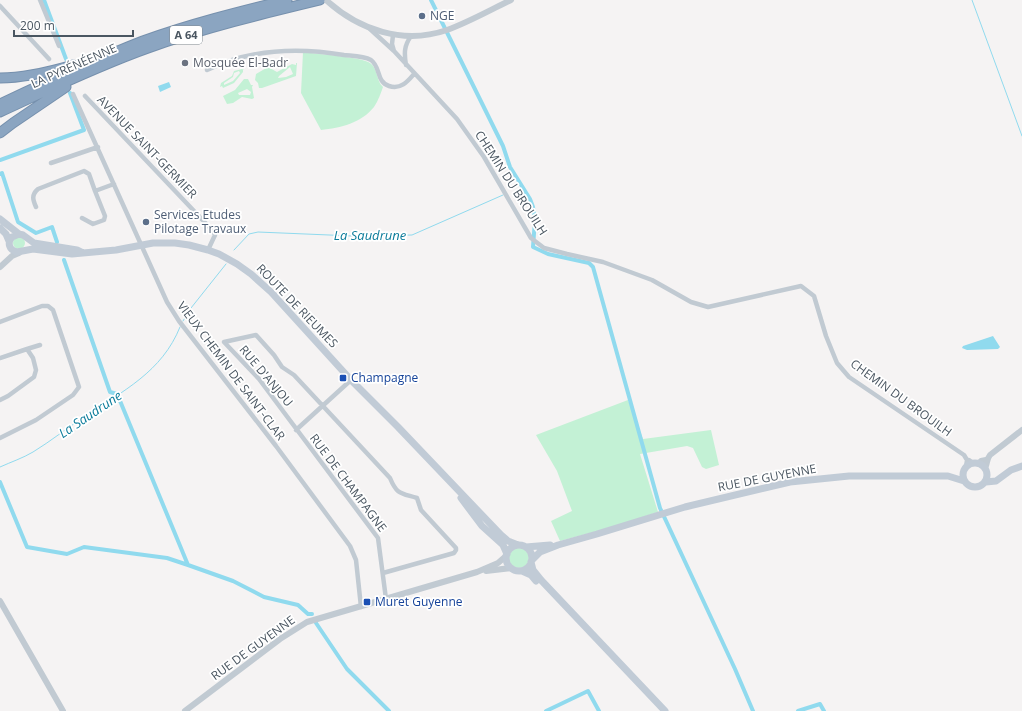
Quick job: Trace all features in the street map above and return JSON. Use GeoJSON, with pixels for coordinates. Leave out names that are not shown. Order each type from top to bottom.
{"type":"FeatureCollection","features":[{"type":"Feature","properties":{"kind":"highway","name":"LA PYRÉNÉENNE"},"geometry":{"type":"LineString","coordinates":[[0,104],[94,61],[144,41],[181,29],[287,0]]}},
{"type":"Feature","properties":{"kind":"highway","name":"LA PYRÉNÉENNE"},"geometry":{"type":"LineString","coordinates":[[0,112],[116,60],[168,41],[216,26],[320,0]]}},
{"type":"Feature","properties":{"kind":"highway"},"geometry":{"type":"LineString","coordinates":[[0,133],[50,97],[114,64],[116,60]]}},
{"type":"Feature","properties":{"kind":"highway"},"geometry":{"type":"LineString","coordinates":[[0,78],[36,75],[83,62],[94,61]]}},
{"type":"Feature","properties":{"kind":"main road"},"geometry":{"type":"LineString","coordinates":[[0,219],[19,234],[23,235],[27,239],[28,246],[22,251],[14,252],[9,244],[6,234],[0,228]]}},
{"type":"Feature","properties":{"kind":"main road"},"geometry":{"type":"LineString","coordinates":[[9,244],[14,235],[19,234]]}},
{"type":"Feature","properties":{"kind":"main road","name":"ROUTE DE RIEUMES"},"geometry":{"type":"LineString","coordinates":[[27,239],[34,242],[81,252]]}},
{"type":"Feature","properties":{"kind":"main road","name":"ROUTE DE RIEUMES"},"geometry":{"type":"LineString","coordinates":[[22,251],[33,249],[72,254],[116,250],[153,243],[175,243],[208,250],[241,266],[261,283],[309,332],[351,380],[500,535],[508,541],[518,545]]}},
{"type":"Feature","properties":{"kind":"main road","name":"ROUTE DE RIEUMES"},"geometry":{"type":"LineString","coordinates":[[433,464],[482,526],[503,545],[506,555]]}},
{"type":"Feature","properties":{"kind":"main road"},"geometry":{"type":"LineString","coordinates":[[974,467],[986,482],[996,481],[1014,468],[1022,466]]}},
{"type":"Feature","properties":{"kind":"main road"},"geometry":{"type":"LineString","coordinates":[[974,467],[999,478]]}},
{"type":"Feature","properties":{"kind":"main road"},"geometry":{"type":"LineString","coordinates":[[964,481],[974,467]]}},
{"type":"Feature","properties":{"kind":"main road","name":"RUE DE GUYENNE"},"geometry":{"type":"LineString","coordinates":[[948,476],[974,467]]}},
{"type":"Feature","properties":{"kind":"main road","name":"RUE DE GUYENNE"},"geometry":{"type":"LineString","coordinates":[[558,545],[662,514],[756,489],[803,480],[849,476],[948,476],[964,481],[967,485],[977,488],[986,482]]}},
{"type":"Feature","properties":{"kind":"main road"},"geometry":{"type":"LineString","coordinates":[[558,545],[526,547],[518,545],[510,549],[506,555],[506,562],[511,568],[531,575],[572,618],[606,648]]}},
{"type":"Feature","properties":{"kind":"main road"},"geometry":{"type":"LineString","coordinates":[[522,571],[526,569],[540,552],[558,545]]}},
{"type":"Feature","properties":{"kind":"main road"},"geometry":{"type":"LineString","coordinates":[[526,547],[530,552],[533,570],[541,580],[666,711]]}},
{"type":"Feature","properties":{"kind":"street"},"geometry":{"type":"LineString","coordinates":[[40,0],[59,46]]}},
{"type":"Feature","properties":{"kind":"street"},"geometry":{"type":"LineString","coordinates":[[326,0],[352,20],[369,28],[397,35],[411,36],[446,30],[470,21],[511,0]]}},
{"type":"Feature","properties":{"kind":"street"},"geometry":{"type":"LineString","coordinates":[[0,6],[49,59]]}},
{"type":"Feature","properties":{"kind":"street","name":"CHEMIN DU BROUILH"},"geometry":{"type":"LineString","coordinates":[[369,28],[394,51],[457,119],[484,157],[531,238],[536,243],[544,248],[603,262],[652,280],[691,302],[708,307],[801,286],[814,296],[826,336],[837,363],[849,377],[964,455],[974,467]]}},
{"type":"Feature","properties":{"kind":"street"},"geometry":{"type":"LineString","coordinates":[[397,35],[406,45]]}},
{"type":"Feature","properties":{"kind":"street"},"geometry":{"type":"LineString","coordinates":[[394,51],[392,44],[397,35]]}},
{"type":"Feature","properties":{"kind":"street"},"geometry":{"type":"LineString","coordinates":[[406,65],[406,45],[411,36]]}},
{"type":"Feature","properties":{"kind":"street"},"geometry":{"type":"LineString","coordinates":[[207,70],[226,62],[259,53],[294,50],[322,52],[368,59],[375,64],[382,81],[390,87],[403,85],[414,74]]}},
{"type":"Feature","properties":{"kind":"street","name":"VIEUX CHEMIN DE SAINT-CLAR"},"geometry":{"type":"LineString","coordinates":[[73,94],[167,302],[179,321],[276,446],[350,546],[356,560],[360,607]]}},
{"type":"Feature","properties":{"kind":"street","name":"AVENUE SAINT-GERMIER"},"geometry":{"type":"LineString","coordinates":[[85,96],[213,231],[215,235],[208,250]]}},
{"type":"Feature","properties":{"kind":"street"},"geometry":{"type":"LineString","coordinates":[[51,163],[98,147]]}},
{"type":"Feature","properties":{"kind":"street"},"geometry":{"type":"LineString","coordinates":[[36,207],[33,194],[38,189],[84,171],[88,174],[95,191],[104,220],[94,224],[82,218]]}},
{"type":"Feature","properties":{"kind":"street"},"geometry":{"type":"LineString","coordinates":[[95,191],[114,184]]}},
{"type":"Feature","properties":{"kind":"street"},"geometry":{"type":"LineString","coordinates":[[0,267],[8,254],[9,244]]}},
{"type":"Feature","properties":{"kind":"street"},"geometry":{"type":"LineString","coordinates":[[0,267],[12,256],[22,251]]}},
{"type":"Feature","properties":{"kind":"street"},"geometry":{"type":"LineString","coordinates":[[0,322],[42,306],[48,306],[53,310],[79,387],[73,395],[36,420],[0,438]]}},
{"type":"Feature","properties":{"kind":"street","name":"RUE D'ANJOU"},"geometry":{"type":"LineString","coordinates":[[296,430],[259,379],[224,342],[256,335],[274,354],[282,366],[294,375],[322,405]]}},
{"type":"Feature","properties":{"kind":"street"},"geometry":{"type":"LineString","coordinates":[[0,358],[40,344]]}},
{"type":"Feature","properties":{"kind":"street"},"geometry":{"type":"LineString","coordinates":[[0,400],[8,396],[34,376],[36,370],[27,349]]}},
{"type":"Feature","properties":{"kind":"street","name":"RUE DE CHAMPAGNE"},"geometry":{"type":"LineString","coordinates":[[351,380],[296,430],[378,538],[386,599]]}},
{"type":"Feature","properties":{"kind":"street"},"geometry":{"type":"LineString","coordinates":[[322,405],[390,478],[397,491],[407,496],[417,498],[421,510],[456,548],[454,553],[383,573]]}},
{"type":"Feature","properties":{"kind":"street"},"geometry":{"type":"LineString","coordinates":[[974,467],[981,461],[986,460],[990,455],[1022,430]]}},
{"type":"Feature","properties":{"kind":"street","name":"RUE DE GUYENNE"},"geometry":{"type":"LineString","coordinates":[[185,711],[298,627],[316,618],[360,607],[477,572],[498,564],[506,555]]}},
{"type":"Feature","properties":{"kind":"street","name":"RUE DE GUYENNE"},"geometry":{"type":"LineString","coordinates":[[477,572],[511,568]]}},
{"type":"Feature","properties":{"kind":"street"},"geometry":{"type":"LineString","coordinates":[[0,601],[63,711]]}},
{"type":"Feature","properties":{"kind":"green space"},"geometry":{"type":"Polygon","coordinates":[[[303,52],[349,57],[366,61],[373,65],[383,87],[374,107],[357,121],[336,128],[321,130],[301,93],[303,52]]]}},
{"type":"Feature","properties":{"kind":"green space"},"geometry":{"type":"Polygon","coordinates":[[[297,63],[296,76],[262,88],[259,88],[258,83],[255,80],[256,74],[268,67],[277,72],[292,64],[296,65],[297,63]],[[290,67],[278,78],[286,77],[293,74],[290,67]]]}},
{"type":"Feature","properties":{"kind":"green space"},"geometry":{"type":"Polygon","coordinates":[[[244,70],[234,83],[223,88],[222,86],[220,87],[221,83],[232,76],[234,71],[244,70]],[[239,71],[234,73],[233,77],[224,83],[224,85],[233,81],[240,73],[239,71]]]}},
{"type":"Feature","properties":{"kind":"green space"},"geometry":{"type":"Polygon","coordinates":[[[244,79],[248,79],[251,85],[253,85],[254,98],[242,97],[233,103],[227,104],[223,96],[235,90],[244,79]],[[247,89],[238,93],[239,95],[250,95],[251,92],[247,89]]]}},
{"type":"Feature","properties":{"kind":"green space"},"geometry":{"type":"Polygon","coordinates":[[[17,237],[21,237],[25,243],[21,249],[17,249],[13,245],[13,241],[17,237]]]}},
{"type":"Feature","properties":{"kind":"green space"},"geometry":{"type":"Polygon","coordinates":[[[628,400],[643,439],[711,430],[719,465],[706,469],[702,467],[693,448],[687,446],[640,454],[658,512],[612,527],[560,541],[551,521],[572,511],[557,471],[536,435],[628,400]]]}},
{"type":"Feature","properties":{"kind":"green space"},"geometry":{"type":"Polygon","coordinates":[[[519,548],[526,551],[529,558],[526,565],[519,568],[512,565],[509,558],[512,551],[519,548]]]}},
{"type":"Feature","properties":{"kind":"water"},"geometry":{"type":"Polygon","coordinates":[[[169,82],[171,87],[160,92],[158,86],[169,82]]]}},
{"type":"Feature","properties":{"kind":"water"},"geometry":{"type":"Polygon","coordinates":[[[993,336],[1000,347],[998,349],[967,350],[962,348],[963,346],[993,336]]]}},
{"type":"Feature","properties":{"kind":"waterway"},"geometry":{"type":"LineString","coordinates":[[44,0],[66,59]]}},
{"type":"Feature","properties":{"kind":"waterway"},"geometry":{"type":"LineString","coordinates":[[431,0],[503,146],[510,167],[530,199],[535,220],[533,247],[548,254],[589,263],[593,267],[660,508],[753,711]]}},
{"type":"Feature","properties":{"kind":"waterway"},"geometry":{"type":"LineString","coordinates":[[972,0],[1022,136]]}},
{"type":"Feature","properties":{"kind":"waterway"},"geometry":{"type":"LineString","coordinates":[[0,160],[84,130],[70,93]]}},
{"type":"Feature","properties":{"kind":"waterway"},"geometry":{"type":"LineString","coordinates":[[0,174],[2,173],[18,222],[36,233],[52,227],[57,242]]}},
{"type":"Feature","properties":{"kind":"waterway","name":"La Saudrune"},"geometry":{"type":"LineString","coordinates":[[234,250],[249,234],[258,232],[353,236],[412,235],[503,195]]}},
{"type":"Feature","properties":{"kind":"waterway"},"geometry":{"type":"LineString","coordinates":[[64,260],[110,392],[117,394]]}},
{"type":"Feature","properties":{"kind":"waterway","name":"La Saudrune"},"geometry":{"type":"LineString","coordinates":[[183,321],[191,308],[226,264]]}},
{"type":"Feature","properties":{"kind":"waterway","name":"La Saudrune"},"geometry":{"type":"LineString","coordinates":[[0,467],[33,452],[140,379],[163,356],[180,327]]}},
{"type":"Feature","properties":{"kind":"waterway"},"geometry":{"type":"LineString","coordinates":[[118,396],[188,565]]}},
{"type":"Feature","properties":{"kind":"waterway"},"geometry":{"type":"LineString","coordinates":[[0,482],[27,547],[67,554],[84,547],[167,558],[233,581],[264,597],[298,605],[308,614],[312,614]]}},
{"type":"Feature","properties":{"kind":"waterway"},"geometry":{"type":"LineString","coordinates":[[316,623],[347,669],[389,711]]}},
{"type":"Feature","properties":{"kind":"waterway"},"geometry":{"type":"LineString","coordinates":[[546,711],[588,691],[599,711]]}},
{"type":"Feature","properties":{"kind":"waterway"},"geometry":{"type":"LineString","coordinates":[[798,711],[820,704],[824,711]]}},
{"type":"Feature","properties":{"kind":"place","name":"NGE"},"geometry":{"type":"Point","coordinates":[422,16]}},
{"type":"Feature","properties":{"kind":"place","name":"Mosquée El-Badr"},"geometry":{"type":"Point","coordinates":[185,63]}},
{"type":"Feature","properties":{"kind":"place","name":"Services Etudes Pilotage Travaux"},"geometry":{"type":"Point","coordinates":[146,222]}},
{"type":"Feature","properties":{"kind":"place","name":"Champagne"},"geometry":{"type":"Point","coordinates":[343,378]}},
{"type":"Feature","properties":{"kind":"place","name":"Muret Guyenne"},"geometry":{"type":"Point","coordinates":[367,602]}}]}
